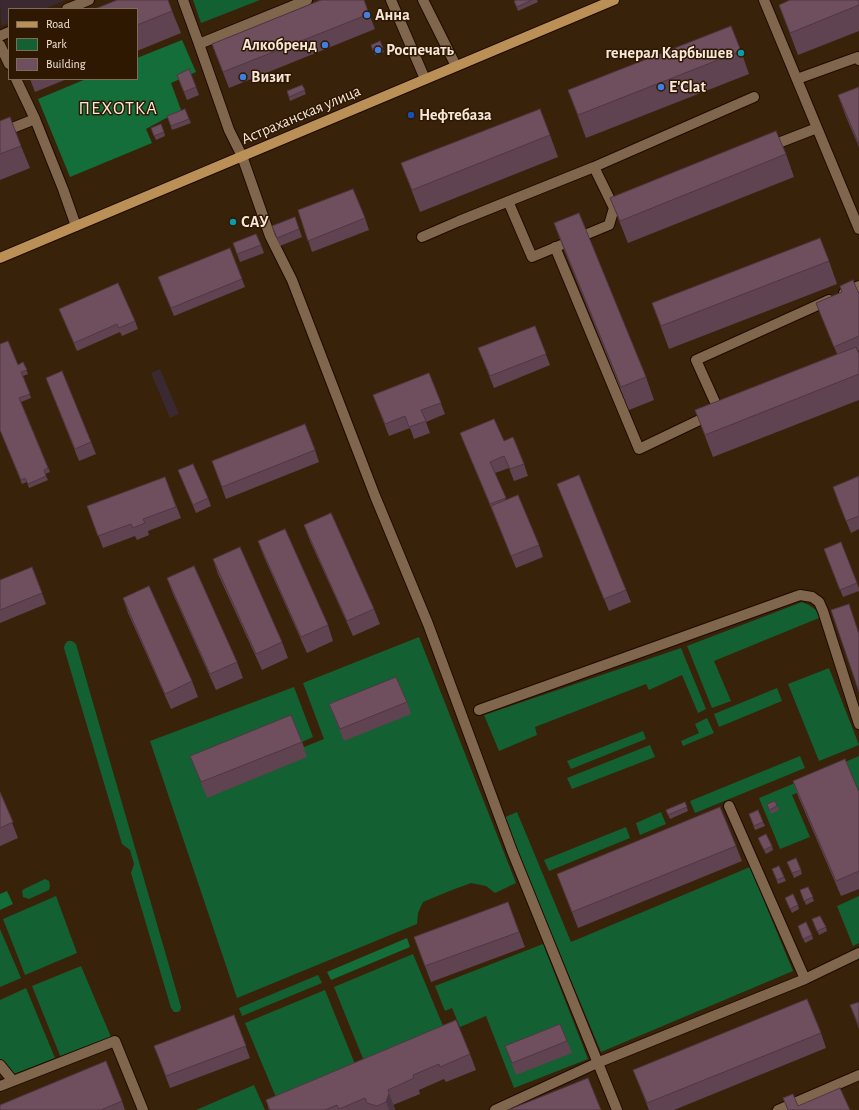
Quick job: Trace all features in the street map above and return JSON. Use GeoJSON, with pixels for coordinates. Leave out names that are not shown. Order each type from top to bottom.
{"type":"FeatureCollection","features":[{"type":"Feature","properties":{"kind":"main road","name":"Астраханская улица"},"geometry":{"type":"LineString","coordinates":[[0,258],[614,0]]}},
{"type":"Feature","properties":{"kind":"street"},"geometry":{"type":"LineString","coordinates":[[69,8],[89,0]]}},
{"type":"Feature","properties":{"kind":"street"},"geometry":{"type":"LineString","coordinates":[[183,0],[229,130],[242,156],[270,236],[295,287],[375,496],[428,624],[512,851],[616,1110]]}},
{"type":"Feature","properties":{"kind":"street"},"geometry":{"type":"LineString","coordinates":[[199,44],[307,0]]}},
{"type":"Feature","properties":{"kind":"street"},"geometry":{"type":"LineString","coordinates":[[391,0],[425,79]]}},
{"type":"Feature","properties":{"kind":"street"},"geometry":{"type":"LineString","coordinates":[[423,0],[456,66]]}},
{"type":"Feature","properties":{"kind":"street"},"geometry":{"type":"LineString","coordinates":[[764,0],[859,229]]}},
{"type":"Feature","properties":{"kind":"street"},"geometry":{"type":"LineString","coordinates":[[0,45],[8,62]]}},
{"type":"Feature","properties":{"kind":"street"},"geometry":{"type":"LineString","coordinates":[[797,80],[858,57],[859,60]]}},
{"type":"Feature","properties":{"kind":"street"},"geometry":{"type":"LineString","coordinates":[[16,80],[35,119],[76,226]]}},
{"type":"Feature","properties":{"kind":"street"},"geometry":{"type":"LineString","coordinates":[[422,238],[508,201],[594,167],[754,97]]}},
{"type":"Feature","properties":{"kind":"street"},"geometry":{"type":"LineString","coordinates":[[0,133],[35,119]]}},
{"type":"Feature","properties":{"kind":"street"},"geometry":{"type":"LineString","coordinates":[[759,150],[817,128]]}},
{"type":"Feature","properties":{"kind":"street"},"geometry":{"type":"LineString","coordinates":[[508,201],[532,257],[609,225],[614,208],[594,167]]}},
{"type":"Feature","properties":{"kind":"street"},"geometry":{"type":"LineString","coordinates":[[614,208],[636,199]]}},
{"type":"Feature","properties":{"kind":"street"},"geometry":{"type":"LineString","coordinates":[[555,247],[639,449],[722,410],[696,360],[859,286]]}},
{"type":"Feature","properties":{"kind":"street"},"geometry":{"type":"LineString","coordinates":[[480,710],[800,595],[812,597],[818,602],[823,611],[859,724]]}},
{"type":"Feature","properties":{"kind":"street"},"geometry":{"type":"LineString","coordinates":[[729,806],[805,980]]}},
{"type":"Feature","properties":{"kind":"street"},"geometry":{"type":"LineString","coordinates":[[495,1110],[597,1063],[805,980],[859,953]]}},
{"type":"Feature","properties":{"kind":"street"},"geometry":{"type":"LineString","coordinates":[[0,1086],[115,1041],[143,1110]]}},
{"type":"Feature","properties":{"kind":"street"},"geometry":{"type":"LineString","coordinates":[[0,1065],[13,1081]]}},
{"type":"Feature","properties":{"kind":"street"},"geometry":{"type":"LineString","coordinates":[[778,1110],[859,1075]]}},
{"type":"Feature","properties":{"kind":"shaded area"},"geometry":{"type":"Polygon","coordinates":[[[0,0],[66,0],[46,8],[8,8],[8,23],[1,26],[0,0]]]}},
{"type":"Feature","properties":{"kind":"shaded area"},"geometry":{"type":"Polygon","coordinates":[[[160,369],[179,414],[170,418],[151,373],[160,369]]]}},
{"type":"Feature","properties":{"kind":"green space"},"geometry":{"type":"Polygon","coordinates":[[[193,0],[260,0],[201,23],[193,0]]]}},
{"type":"Feature","properties":{"kind":"green space"},"geometry":{"type":"Polygon","coordinates":[[[182,40],[196,72],[171,83],[181,110],[146,129],[152,143],[70,177],[38,99],[84,80],[138,80],[138,58],[182,40]]]}},
{"type":"Feature","properties":{"kind":"green space"},"geometry":{"type":"Polygon","coordinates":[[[802,602],[816,610],[819,618],[714,661],[731,701],[712,708],[687,646],[802,602]]]}},
{"type":"Feature","properties":{"kind":"green space"},"geometry":{"type":"Polygon","coordinates":[[[419,637],[516,883],[495,893],[486,886],[471,883],[452,890],[423,902],[418,913],[417,924],[237,998],[150,741],[294,687],[313,737],[302,742],[304,747],[324,739],[303,683],[419,637]]]}},
{"type":"Feature","properties":{"kind":"green space"},"geometry":{"type":"Polygon","coordinates":[[[68,641],[72,641],[76,644],[181,1007],[180,1011],[177,1012],[174,1012],[171,1008],[131,873],[134,864],[130,850],[122,844],[64,648],[68,641]]]}},
{"type":"Feature","properties":{"kind":"green space"},"geometry":{"type":"Polygon","coordinates":[[[681,648],[706,709],[698,713],[682,675],[649,690],[646,684],[535,727],[537,735],[499,751],[484,715],[681,648]]]}},
{"type":"Feature","properties":{"kind":"green space"},"geometry":{"type":"Polygon","coordinates":[[[829,668],[859,745],[819,761],[788,684],[829,668]]]}},
{"type":"Feature","properties":{"kind":"green space"},"geometry":{"type":"Polygon","coordinates":[[[777,688],[782,701],[719,727],[714,714],[777,688]]]}},
{"type":"Feature","properties":{"kind":"green space"},"geometry":{"type":"Polygon","coordinates":[[[707,718],[714,733],[683,746],[681,741],[699,733],[695,724],[707,718]]]}},
{"type":"Feature","properties":{"kind":"green space"},"geometry":{"type":"Polygon","coordinates":[[[643,731],[646,739],[571,769],[567,761],[643,731]]]}},
{"type":"Feature","properties":{"kind":"green space"},"geometry":{"type":"Polygon","coordinates":[[[650,745],[655,757],[572,789],[567,778],[650,745]]]}},
{"type":"Feature","properties":{"kind":"green space"},"geometry":{"type":"Polygon","coordinates":[[[800,756],[805,768],[695,813],[690,801],[800,756]]]}},
{"type":"Feature","properties":{"kind":"green space"},"geometry":{"type":"Polygon","coordinates":[[[859,756],[859,791],[850,771],[829,781],[824,771],[859,756]]]}},
{"type":"Feature","properties":{"kind":"green space"},"geometry":{"type":"Polygon","coordinates":[[[807,778],[811,787],[792,795],[810,837],[780,849],[759,798],[807,778]]]}},
{"type":"Feature","properties":{"kind":"green space"},"geometry":{"type":"Polygon","coordinates":[[[517,812],[571,942],[750,867],[793,971],[601,1052],[503,818],[517,812]]]}},
{"type":"Feature","properties":{"kind":"green space"},"geometry":{"type":"Polygon","coordinates":[[[661,812],[666,824],[640,835],[636,823],[661,812]]]}},
{"type":"Feature","properties":{"kind":"green space"},"geometry":{"type":"Polygon","coordinates":[[[626,827],[630,838],[549,871],[544,860],[626,827]]]}},
{"type":"Feature","properties":{"kind":"green space"},"geometry":{"type":"Polygon","coordinates":[[[45,879],[49,881],[49,890],[29,899],[23,897],[22,891],[24,889],[45,879]]]}},
{"type":"Feature","properties":{"kind":"green space"},"geometry":{"type":"Polygon","coordinates":[[[7,891],[13,904],[0,910],[0,894],[7,891]]]}},
{"type":"Feature","properties":{"kind":"green space"},"geometry":{"type":"Polygon","coordinates":[[[56,896],[77,953],[25,975],[3,919],[56,896]]]}},
{"type":"Feature","properties":{"kind":"green space"},"geometry":{"type":"Polygon","coordinates":[[[859,896],[859,943],[853,946],[837,906],[859,896]]]}},
{"type":"Feature","properties":{"kind":"green space"},"geometry":{"type":"Polygon","coordinates":[[[0,929],[21,978],[0,987],[0,929]]]}},
{"type":"Feature","properties":{"kind":"green space"},"geometry":{"type":"Polygon","coordinates":[[[407,938],[410,947],[331,980],[327,972],[407,938]]]}},
{"type":"Feature","properties":{"kind":"green space"},"geometry":{"type":"Polygon","coordinates":[[[543,944],[588,1059],[514,1088],[486,1016],[460,1027],[452,1008],[445,1011],[435,986],[543,944]]]}},
{"type":"Feature","properties":{"kind":"green space"},"geometry":{"type":"Polygon","coordinates":[[[413,954],[446,1033],[366,1066],[334,987],[413,954]]]}},
{"type":"Feature","properties":{"kind":"green space"},"geometry":{"type":"Polygon","coordinates":[[[81,966],[111,1037],[61,1058],[32,986],[81,966]]]}},
{"type":"Feature","properties":{"kind":"green space"},"geometry":{"type":"Polygon","coordinates":[[[318,975],[322,983],[242,1016],[239,1008],[318,975]]]}},
{"type":"Feature","properties":{"kind":"green space"},"geometry":{"type":"Polygon","coordinates":[[[26,988],[55,1058],[12,1075],[0,1059],[0,1000],[26,988]]]}},
{"type":"Feature","properties":{"kind":"green space"},"geometry":{"type":"Polygon","coordinates":[[[325,990],[357,1069],[278,1102],[245,1023],[325,990]]]}},
{"type":"Feature","properties":{"kind":"green space"},"geometry":{"type":"Polygon","coordinates":[[[254,1085],[265,1110],[196,1110],[254,1085]]]}},
{"type":"Feature","properties":{"kind":"building"},"geometry":{"type":"Polygon","coordinates":[[[117,0],[168,0],[172,11],[138,25],[138,8],[97,8],[117,0]]]}},
{"type":"Feature","properties":{"kind":"building"},"geometry":{"type":"Polygon","coordinates":[[[321,0],[364,0],[369,14],[223,72],[212,44],[321,0]]]}},
{"type":"Feature","properties":{"kind":"building"},"geometry":{"type":"Polygon","coordinates":[[[532,0],[517,7],[514,1],[532,0]]]}},
{"type":"Feature","properties":{"kind":"building"},"geometry":{"type":"Polygon","coordinates":[[[790,0],[859,0],[859,5],[790,33],[779,5],[790,0]]]}},
{"type":"Feature","properties":{"kind":"building"},"geometry":{"type":"Polygon","coordinates":[[[731,26],[741,51],[578,115],[568,90],[731,26]]]}},
{"type":"Feature","properties":{"kind":"building"},"geometry":{"type":"Polygon","coordinates":[[[380,41],[383,48],[373,51],[371,45],[380,41]]]}},
{"type":"Feature","properties":{"kind":"building"},"geometry":{"type":"Polygon","coordinates":[[[189,69],[196,87],[184,92],[177,75],[189,69]]]}},
{"type":"Feature","properties":{"kind":"building"},"geometry":{"type":"Polygon","coordinates":[[[302,85],[305,90],[289,97],[287,91],[302,85]]]}},
{"type":"Feature","properties":{"kind":"building"},"geometry":{"type":"Polygon","coordinates":[[[859,87],[859,144],[838,95],[859,87]]]}},
{"type":"Feature","properties":{"kind":"building"},"geometry":{"type":"Polygon","coordinates":[[[185,109],[189,119],[171,126],[167,116],[185,109]]]}},
{"type":"Feature","properties":{"kind":"building"},"geometry":{"type":"Polygon","coordinates":[[[540,109],[550,135],[412,190],[401,163],[540,109]]]}},
{"type":"Feature","properties":{"kind":"building"},"geometry":{"type":"Polygon","coordinates":[[[10,117],[21,146],[0,154],[0,121],[10,117]]]}},
{"type":"Feature","properties":{"kind":"building"},"geometry":{"type":"Polygon","coordinates":[[[161,124],[164,132],[154,136],[151,128],[161,124]]]}},
{"type":"Feature","properties":{"kind":"building"},"geometry":{"type":"Polygon","coordinates":[[[776,131],[786,154],[620,221],[610,198],[776,131]]]}},
{"type":"Feature","properties":{"kind":"building"},"geometry":{"type":"Polygon","coordinates":[[[353,189],[365,218],[308,241],[298,210],[353,189]]]}},
{"type":"Feature","properties":{"kind":"building"},"geometry":{"type":"Polygon","coordinates":[[[579,213],[646,377],[621,387],[554,223],[579,213]]]}},
{"type":"Feature","properties":{"kind":"building"},"geometry":{"type":"Polygon","coordinates":[[[295,217],[299,229],[277,238],[272,226],[295,217]]]}},
{"type":"Feature","properties":{"kind":"building"},"geometry":{"type":"Polygon","coordinates":[[[256,234],[261,245],[237,254],[233,243],[256,234]]]}},
{"type":"Feature","properties":{"kind":"building"},"geometry":{"type":"Polygon","coordinates":[[[820,238],[829,261],[661,326],[652,303],[820,238]]]}},
{"type":"Feature","properties":{"kind":"building"},"geometry":{"type":"Polygon","coordinates":[[[230,248],[242,279],[171,308],[158,277],[230,248]]]}},
{"type":"Feature","properties":{"kind":"building"},"geometry":{"type":"Polygon","coordinates":[[[853,280],[859,294],[859,336],[834,347],[816,303],[842,292],[840,286],[853,280]]]}},
{"type":"Feature","properties":{"kind":"building"},"geometry":{"type":"Polygon","coordinates":[[[118,283],[135,321],[119,328],[117,324],[74,343],[59,309],[118,283]]]}},
{"type":"Feature","properties":{"kind":"building"},"geometry":{"type":"Polygon","coordinates":[[[535,326],[546,354],[490,376],[478,348],[535,326]]]}},
{"type":"Feature","properties":{"kind":"building"},"geometry":{"type":"Polygon","coordinates":[[[8,341],[18,365],[23,362],[27,370],[21,372],[30,394],[19,398],[48,468],[44,470],[46,476],[28,484],[25,478],[21,480],[0,430],[0,344],[8,341]]]}},
{"type":"Feature","properties":{"kind":"building"},"geometry":{"type":"Polygon","coordinates":[[[856,347],[859,354],[859,374],[705,435],[695,410],[856,347]]]}},
{"type":"Feature","properties":{"kind":"building"},"geometry":{"type":"Polygon","coordinates":[[[62,371],[91,442],[75,449],[46,378],[62,371]]]}},
{"type":"Feature","properties":{"kind":"building"},"geometry":{"type":"Polygon","coordinates":[[[429,373],[441,403],[421,410],[426,421],[409,427],[405,416],[385,424],[373,395],[429,373]]]}},
{"type":"Feature","properties":{"kind":"building"},"geometry":{"type":"Polygon","coordinates":[[[494,419],[504,441],[513,437],[524,464],[510,469],[504,456],[490,462],[506,498],[490,504],[460,433],[494,419]]]}},
{"type":"Feature","properties":{"kind":"building"},"geometry":{"type":"Polygon","coordinates":[[[305,424],[315,450],[222,487],[212,461],[305,424]]]}},
{"type":"Feature","properties":{"kind":"building"},"geometry":{"type":"Polygon","coordinates":[[[193,464],[208,498],[193,505],[178,470],[193,464]]]}},
{"type":"Feature","properties":{"kind":"building"},"geometry":{"type":"Polygon","coordinates":[[[579,475],[626,590],[604,599],[557,484],[579,475]]]}},
{"type":"Feature","properties":{"kind":"building"},"geometry":{"type":"Polygon","coordinates":[[[859,476],[859,516],[846,521],[833,487],[859,476]]]}},
{"type":"Feature","properties":{"kind":"building"},"geometry":{"type":"Polygon","coordinates":[[[165,477],[176,507],[143,519],[145,523],[133,528],[131,524],[98,536],[87,506],[165,477]]]}},
{"type":"Feature","properties":{"kind":"building"},"geometry":{"type":"Polygon","coordinates":[[[518,495],[539,545],[511,556],[491,506],[518,495]]]}},
{"type":"Feature","properties":{"kind":"building"},"geometry":{"type":"Polygon","coordinates":[[[331,513],[374,609],[347,621],[304,525],[331,513]]]}},
{"type":"Feature","properties":{"kind":"building"},"geometry":{"type":"Polygon","coordinates":[[[285,529],[328,625],[301,637],[258,541],[285,529]]]}},
{"type":"Feature","properties":{"kind":"building"},"geometry":{"type":"Polygon","coordinates":[[[841,542],[857,583],[840,590],[824,549],[841,542]]]}},
{"type":"Feature","properties":{"kind":"building"},"geometry":{"type":"Polygon","coordinates":[[[240,547],[282,642],[256,654],[213,559],[240,547]]]}},
{"type":"Feature","properties":{"kind":"building"},"geometry":{"type":"Polygon","coordinates":[[[194,566],[237,662],[210,674],[167,578],[194,566]]]}},
{"type":"Feature","properties":{"kind":"building"},"geometry":{"type":"Polygon","coordinates":[[[32,567],[42,593],[0,610],[0,580],[32,567]]]}},
{"type":"Feature","properties":{"kind":"building"},"geometry":{"type":"Polygon","coordinates":[[[149,586],[192,681],[165,694],[123,598],[149,586]]]}},
{"type":"Feature","properties":{"kind":"building"},"geometry":{"type":"Polygon","coordinates":[[[849,604],[859,634],[859,692],[831,610],[849,604]]]}},
{"type":"Feature","properties":{"kind":"building"},"geometry":{"type":"Polygon","coordinates":[[[396,677],[407,702],[340,729],[329,704],[396,677]]]}},
{"type":"Feature","properties":{"kind":"building"},"geometry":{"type":"Polygon","coordinates":[[[291,715],[302,742],[201,782],[190,756],[291,715]]]}},
{"type":"Feature","properties":{"kind":"building"},"geometry":{"type":"Polygon","coordinates":[[[845,759],[859,792],[859,871],[836,881],[793,781],[845,759]]]}},
{"type":"Feature","properties":{"kind":"building"},"geometry":{"type":"Polygon","coordinates":[[[0,792],[13,822],[0,828],[0,792]]]}},
{"type":"Feature","properties":{"kind":"building"},"geometry":{"type":"Polygon","coordinates":[[[775,801],[777,806],[769,810],[767,804],[775,801]]]}},
{"type":"Feature","properties":{"kind":"building"},"geometry":{"type":"Polygon","coordinates":[[[685,802],[687,807],[668,815],[666,810],[685,802]]]}},
{"type":"Feature","properties":{"kind":"building"},"geometry":{"type":"Polygon","coordinates":[[[720,807],[736,846],[572,912],[557,874],[720,807]]]}},
{"type":"Feature","properties":{"kind":"building"},"geometry":{"type":"Polygon","coordinates":[[[758,810],[763,822],[754,826],[749,814],[758,810]]]}},
{"type":"Feature","properties":{"kind":"building"},"geometry":{"type":"Polygon","coordinates":[[[766,834],[772,846],[764,850],[758,838],[766,834]]]}},
{"type":"Feature","properties":{"kind":"building"},"geometry":{"type":"Polygon","coordinates":[[[796,858],[801,870],[792,873],[787,862],[796,858]]]}},
{"type":"Feature","properties":{"kind":"building"},"geometry":{"type":"Polygon","coordinates":[[[779,866],[784,877],[777,880],[772,869],[779,866]]]}},
{"type":"Feature","properties":{"kind":"building"},"geometry":{"type":"Polygon","coordinates":[[[808,887],[813,897],[804,901],[800,890],[808,887]]]}},
{"type":"Feature","properties":{"kind":"building"},"geometry":{"type":"Polygon","coordinates":[[[793,894],[798,905],[790,909],[785,898],[793,894]]]}},
{"type":"Feature","properties":{"kind":"building"},"geometry":{"type":"Polygon","coordinates":[[[508,902],[519,932],[425,966],[414,937],[508,902]]]}},
{"type":"Feature","properties":{"kind":"building"},"geometry":{"type":"Polygon","coordinates":[[[820,916],[826,927],[817,931],[812,919],[820,916]]]}},
{"type":"Feature","properties":{"kind":"building"},"geometry":{"type":"Polygon","coordinates":[[[806,922],[812,935],[803,939],[798,926],[806,922]]]}},
{"type":"Feature","properties":{"kind":"building"},"geometry":{"type":"Polygon","coordinates":[[[807,999],[821,1033],[647,1103],[633,1070],[807,999]]]}},
{"type":"Feature","properties":{"kind":"building"},"geometry":{"type":"Polygon","coordinates":[[[859,1002],[859,1026],[850,1005],[859,1002]]]}},
{"type":"Feature","properties":{"kind":"building"},"geometry":{"type":"Polygon","coordinates":[[[234,1015],[246,1046],[166,1076],[154,1046],[234,1015]]]}},
{"type":"Feature","properties":{"kind":"building"},"geometry":{"type":"Polygon","coordinates":[[[456,1020],[470,1054],[440,1067],[439,1064],[413,1075],[414,1078],[388,1090],[389,1093],[386,1102],[377,1106],[367,1103],[365,1098],[339,1109],[337,1105],[325,1110],[270,1110],[266,1100],[456,1020]]]}},
{"type":"Feature","properties":{"kind":"building"},"geometry":{"type":"Polygon","coordinates":[[[560,1024],[567,1041],[512,1063],[505,1046],[560,1024]]]}},
{"type":"Feature","properties":{"kind":"building"},"geometry":{"type":"Polygon","coordinates":[[[106,1061],[122,1101],[101,1110],[0,1110],[0,1105],[106,1061]]]}},
{"type":"Feature","properties":{"kind":"building"},"geometry":{"type":"Polygon","coordinates":[[[588,1078],[601,1110],[508,1110],[588,1078]]]}},
{"type":"Feature","properties":{"kind":"building"},"geometry":{"type":"Polygon","coordinates":[[[840,1088],[850,1110],[788,1110],[783,1098],[793,1094],[798,1106],[840,1088]]]}},
{"type":"Feature","properties":{"kind":"place","name":"Анна"},"geometry":{"type":"Point","coordinates":[367,15]}},
{"type":"Feature","properties":{"kind":"place","name":"Алкобренд"},"geometry":{"type":"Point","coordinates":[325,45]}},
{"type":"Feature","properties":{"kind":"place","name":"Роспечать"},"geometry":{"type":"Point","coordinates":[378,50]}},
{"type":"Feature","properties":{"kind":"place","name":"генерал Карбышев"},"geometry":{"type":"Point","coordinates":[741,53]}},
{"type":"Feature","properties":{"kind":"place","name":"Визит"},"geometry":{"type":"Point","coordinates":[243,77]}},
{"type":"Feature","properties":{"kind":"place","name":"E'Clat"},"geometry":{"type":"Point","coordinates":[661,87]}},
{"type":"Feature","properties":{"kind":"place","name":"Нефтебаза"},"geometry":{"type":"Point","coordinates":[411,115]}},
{"type":"Feature","properties":{"kind":"place","name":"САУ"},"geometry":{"type":"Point","coordinates":[233,222]}},
{"type":"Feature","properties":{"kind":"district","name":"ПЕХОТКА"},"geometry":{"type":"Point","coordinates":[118,109]}}]}
